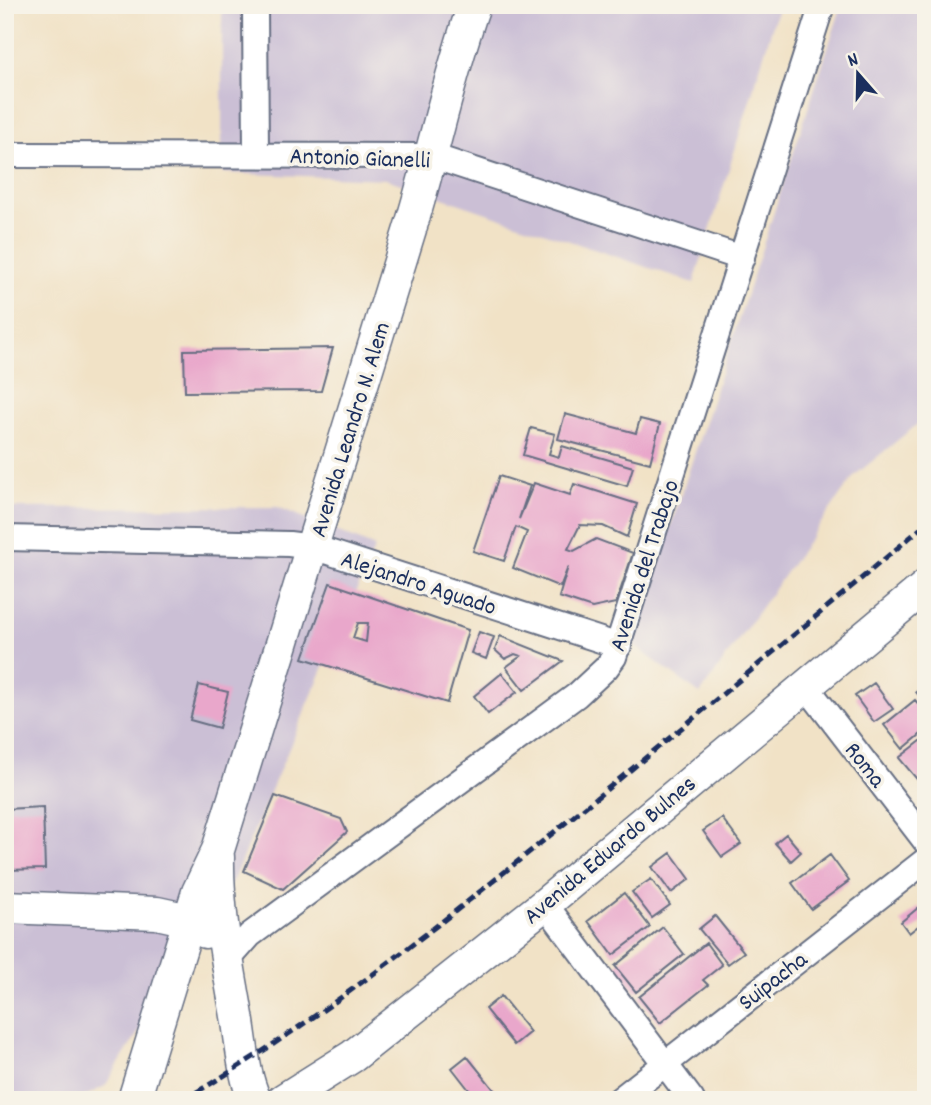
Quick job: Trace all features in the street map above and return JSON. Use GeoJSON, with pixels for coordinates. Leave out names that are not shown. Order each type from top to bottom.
{"type":"FeatureCollection","features":[{"type":"Feature","properties":{"kind":"main road","name":"Avenida Leandro N. Alem"},"geometry":{"type":"LineString","coordinates":[[134,1100],[198,892],[218,850],[313,547],[432,156],[457,53],[474,5]]}},
{"type":"Feature","properties":{"kind":"main road","name":"Avenida Eduardo Bulnes"},"geometry":{"type":"LineString","coordinates":[[283,1100],[353,1056],[545,904],[926,586]]}},
{"type":"Feature","properties":{"kind":"main road","name":"Avenida Leandro N. Alem"},"geometry":{"type":"LineString","coordinates":[[218,850],[218,895],[246,1075],[255,1100]]}},
{"type":"Feature","properties":{"kind":"main road"},"geometry":{"type":"LineString","coordinates":[[5,907],[157,914],[189,920],[206,933],[228,960]]}},
{"type":"Feature","properties":{"kind":"street"},"geometry":{"type":"LineString","coordinates":[[255,5],[256,154]]}},
{"type":"Feature","properties":{"kind":"street","name":"Avenida del Trabajo"},"geometry":{"type":"LineString","coordinates":[[228,960],[250,935],[577,695],[607,668],[619,646],[822,5]]}},
{"type":"Feature","properties":{"kind":"street","name":"Antonio Gianelli"},"geometry":{"type":"LineString","coordinates":[[5,155],[432,156],[742,258]]}},
{"type":"Feature","properties":{"kind":"street","name":"Alejandro Aguado"},"geometry":{"type":"LineString","coordinates":[[5,538],[289,544],[313,547],[619,646]]}},
{"type":"Feature","properties":{"kind":"street","name":"Roma"},"geometry":{"type":"LineString","coordinates":[[806,686],[926,842]]}},
{"type":"Feature","properties":{"kind":"street","name":"Suipacha"},"geometry":{"type":"LineString","coordinates":[[619,1100],[926,860]]}},
{"type":"Feature","properties":{"kind":"street"},"geometry":{"type":"LineString","coordinates":[[545,904],[692,1100]]}},
{"type":"Feature","properties":{"kind":"shaded area"},"geometry":{"type":"Polygon","coordinates":[[[222,5],[779,5],[694,283],[386,179],[222,173],[222,5]]]}},
{"type":"Feature","properties":{"kind":"shaded area"},"geometry":{"type":"Polygon","coordinates":[[[842,5],[926,5],[926,417],[854,476],[700,694],[632,644],[842,5]]]}},
{"type":"Feature","properties":{"kind":"shaded area"},"geometry":{"type":"Polygon","coordinates":[[[278,507],[375,547],[232,882],[105,1086],[78,1100],[5,1100],[5,508],[278,507]]]}},
{"type":"Feature","properties":{"kind":"building"},"geometry":{"type":"Polygon","coordinates":[[[333,348],[321,391],[185,392],[184,350],[333,348]]]}},
{"type":"Feature","properties":{"kind":"building"},"geometry":{"type":"Polygon","coordinates":[[[565,414],[636,433],[640,419],[660,424],[650,463],[558,439],[565,414]]]}},
{"type":"Feature","properties":{"kind":"building"},"geometry":{"type":"Polygon","coordinates":[[[531,428],[555,434],[549,454],[559,457],[562,446],[633,467],[627,486],[523,455],[531,428]]]}},
{"type":"Feature","properties":{"kind":"building"},"geometry":{"type":"Polygon","coordinates":[[[499,476],[530,486],[519,519],[534,483],[570,495],[574,484],[637,504],[627,537],[603,526],[580,525],[568,549],[574,551],[596,539],[633,553],[616,603],[592,608],[559,597],[568,567],[560,587],[513,568],[527,532],[516,527],[504,561],[473,551],[499,476]]]}},
{"type":"Feature","properties":{"kind":"building"},"geometry":{"type":"Polygon","coordinates":[[[330,583],[468,630],[447,703],[303,658],[330,583]],[[358,623],[353,638],[366,642],[368,623],[358,623]]]}},
{"type":"Feature","properties":{"kind":"building"},"geometry":{"type":"Polygon","coordinates":[[[479,632],[494,637],[486,659],[471,653],[479,632]]]}},
{"type":"Feature","properties":{"kind":"building"},"geometry":{"type":"Polygon","coordinates":[[[500,636],[563,661],[524,690],[506,667],[521,656],[515,654],[505,659],[495,650],[500,636]]]}},
{"type":"Feature","properties":{"kind":"building"},"geometry":{"type":"Polygon","coordinates":[[[502,673],[517,692],[488,714],[474,696],[502,673]]]}},
{"type":"Feature","properties":{"kind":"building"},"geometry":{"type":"Polygon","coordinates":[[[874,683],[893,709],[874,722],[855,696],[874,683]]]}},
{"type":"Feature","properties":{"kind":"building"},"geometry":{"type":"Polygon","coordinates":[[[199,685],[228,692],[219,728],[190,720],[199,685]]]}},
{"type":"Feature","properties":{"kind":"building"},"geometry":{"type":"Polygon","coordinates":[[[926,685],[926,704],[916,692],[926,685]]]}},
{"type":"Feature","properties":{"kind":"building"},"geometry":{"type":"Polygon","coordinates":[[[915,700],[926,713],[926,730],[903,749],[884,725],[915,700]]]}},
{"type":"Feature","properties":{"kind":"building"},"geometry":{"type":"Polygon","coordinates":[[[926,737],[926,790],[899,758],[926,737]]]}},
{"type":"Feature","properties":{"kind":"building"},"geometry":{"type":"Polygon","coordinates":[[[275,796],[341,819],[347,832],[283,889],[244,871],[275,796]]]}},
{"type":"Feature","properties":{"kind":"building"},"geometry":{"type":"Polygon","coordinates":[[[43,807],[45,869],[5,870],[5,809],[43,807]]]}},
{"type":"Feature","properties":{"kind":"building"},"geometry":{"type":"Polygon","coordinates":[[[722,818],[741,844],[722,857],[703,831],[722,818]]]}},
{"type":"Feature","properties":{"kind":"building"},"geometry":{"type":"Polygon","coordinates":[[[786,834],[801,852],[791,861],[775,843],[786,834]]]}},
{"type":"Feature","properties":{"kind":"building"},"geometry":{"type":"Polygon","coordinates":[[[671,853],[690,879],[671,893],[652,867],[671,853]]]}},
{"type":"Feature","properties":{"kind":"building"},"geometry":{"type":"Polygon","coordinates":[[[830,855],[849,881],[811,909],[792,883],[830,855]]]}},
{"type":"Feature","properties":{"kind":"building"},"geometry":{"type":"Polygon","coordinates":[[[651,879],[670,905],[652,918],[632,892],[651,879]]]}},
{"type":"Feature","properties":{"kind":"building"},"geometry":{"type":"Polygon","coordinates":[[[624,893],[650,927],[613,955],[588,921],[624,893]]]}},
{"type":"Feature","properties":{"kind":"building"},"geometry":{"type":"Polygon","coordinates":[[[919,907],[926,920],[909,933],[901,922],[919,907]]]}},
{"type":"Feature","properties":{"kind":"building"},"geometry":{"type":"Polygon","coordinates":[[[715,916],[744,952],[728,964],[699,929],[715,916]]]}},
{"type":"Feature","properties":{"kind":"building"},"geometry":{"type":"Polygon","coordinates":[[[663,927],[684,954],[636,992],[615,966],[663,927]]]}},
{"type":"Feature","properties":{"kind":"building"},"geometry":{"type":"Polygon","coordinates":[[[706,943],[722,965],[703,980],[708,985],[660,1023],[639,997],[706,943]]]}},
{"type":"Feature","properties":{"kind":"building"},"geometry":{"type":"Polygon","coordinates":[[[501,996],[530,1032],[514,1045],[485,1009],[501,996]]]}},
{"type":"Feature","properties":{"kind":"building"},"geometry":{"type":"Polygon","coordinates":[[[467,1056],[496,1092],[486,1100],[477,1100],[452,1068],[467,1056]]]}},
{"type":"Feature","properties":{"kind":"railway"},"geometry":{"type":"LineString","coordinates":[[183,1100],[278,1041],[413,944],[639,763],[926,524]]}}]}
